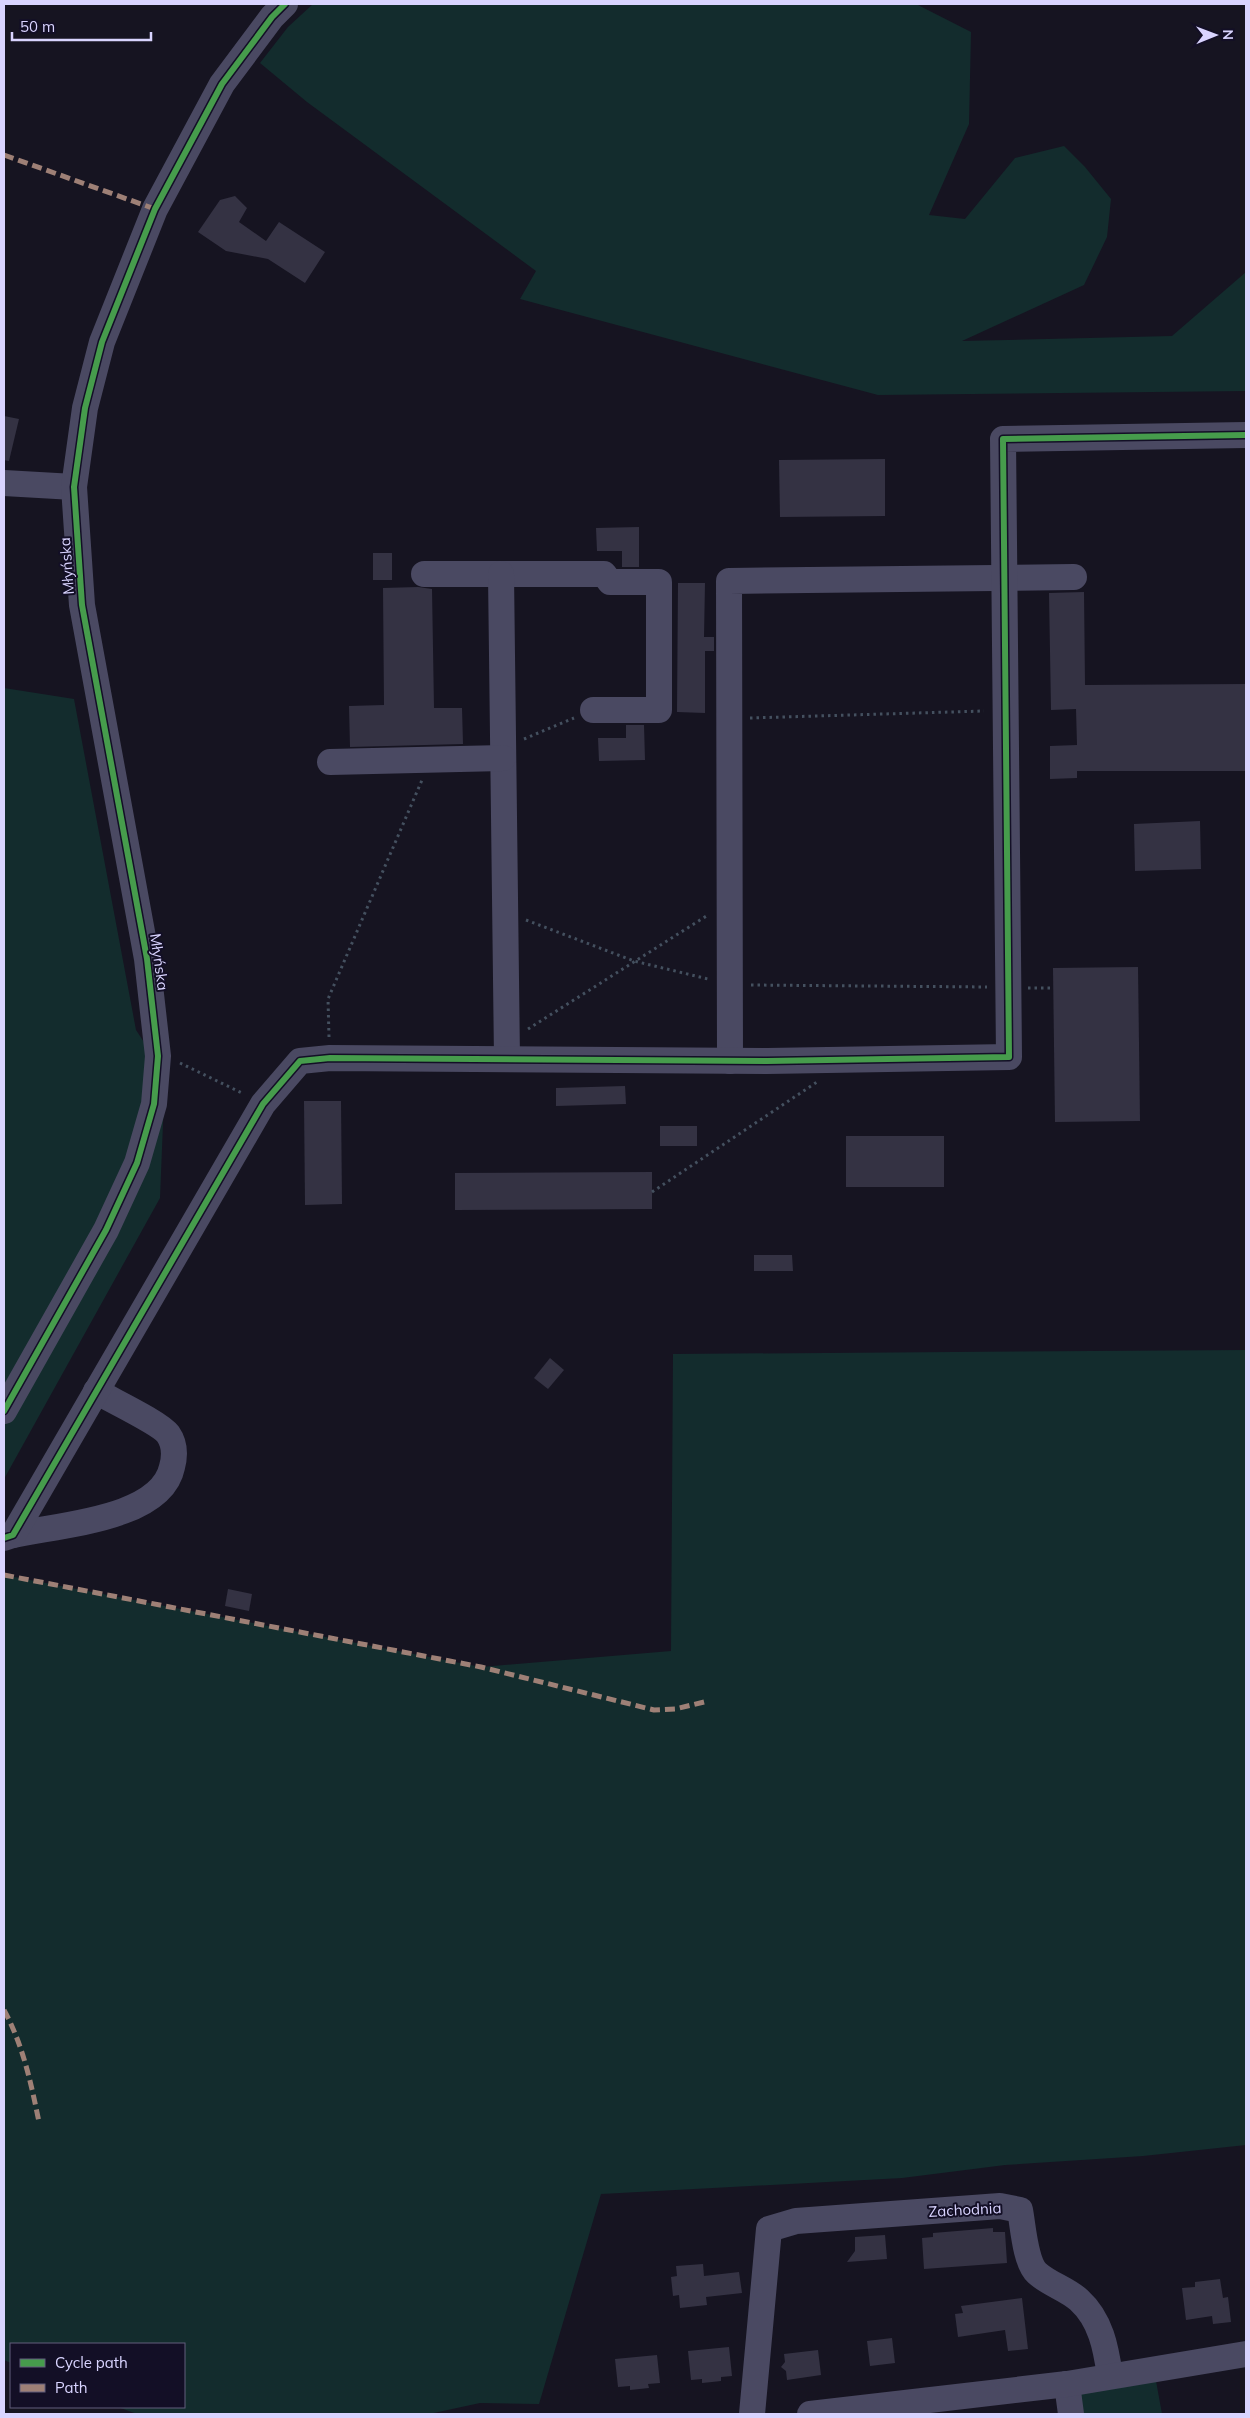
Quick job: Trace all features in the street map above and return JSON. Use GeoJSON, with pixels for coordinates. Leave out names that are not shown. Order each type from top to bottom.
{"type":"FeatureCollection","features":[{"type":"Feature","properties":{"kind":"street","name":"Młyńska"},"geometry":{"type":"LineString","coordinates":[[4,1411],[106,1230],[137,1163],[154,1104],[158,1056],[147,959],[82,605],[74,487],[85,408],[102,342],[155,209],[222,84],[272,17],[285,4]]}},
{"type":"Feature","properties":{"kind":"street"},"geometry":{"type":"LineString","coordinates":[[8,1537],[96,1391],[263,1104],[300,1061],[330,1058],[506,1051],[730,1061],[1009,1057],[1003,439],[1246,435]]}},
{"type":"Feature","properties":{"kind":"street"},"geometry":{"type":"LineString","coordinates":[[4,483],[74,487]]}},
{"type":"Feature","properties":{"kind":"street"},"geometry":{"type":"LineString","coordinates":[[424,574],[604,574],[610,582],[659,582],[659,710],[593,710]]}},
{"type":"Feature","properties":{"kind":"street"},"geometry":{"type":"LineString","coordinates":[[501,574],[506,1051]]}},
{"type":"Feature","properties":{"kind":"street"},"geometry":{"type":"LineString","coordinates":[[730,1061],[730,581],[1074,577]]}},
{"type":"Feature","properties":{"kind":"street"},"geometry":{"type":"LineString","coordinates":[[330,762],[431,759],[503,753]]}},
{"type":"Feature","properties":{"kind":"street"},"geometry":{"type":"LineString","coordinates":[[8,1537],[115,1515],[153,1496],[169,1480],[175,1453],[168,1434],[96,1391]]}},
{"type":"Feature","properties":{"kind":"street","name":"Zachodnia"},"geometry":{"type":"LineString","coordinates":[[752,2414],[769,2229],[796,2221],[1000,2206],[1020,2210],[1027,2249],[1036,2272],[1080,2300],[1098,2323],[1106,2350],[1110,2376]]}},
{"type":"Feature","properties":{"kind":"street"},"geometry":{"type":"LineString","coordinates":[[810,2414],[890,2409],[1067,2384],[1246,2354]]}},
{"type":"Feature","properties":{"kind":"street"},"geometry":{"type":"LineString","coordinates":[[1067,2384],[1071,2414]]}},
{"type":"Feature","properties":{"kind":"path"},"geometry":{"type":"LineString","coordinates":[[503,753],[593,710]]}},
{"type":"Feature","properties":{"kind":"path"},"geometry":{"type":"LineString","coordinates":[[730,718],[1007,711]]}},
{"type":"Feature","properties":{"kind":"path"},"geometry":{"type":"LineString","coordinates":[[330,1058],[328,999],[431,759]]}},
{"type":"Feature","properties":{"kind":"path"},"geometry":{"type":"LineString","coordinates":[[506,1051],[634,962],[730,901]]}},
{"type":"Feature","properties":{"kind":"path"},"geometry":{"type":"LineString","coordinates":[[505,912],[634,962],[730,985],[1053,988]]}},
{"type":"Feature","properties":{"kind":"path"},"geometry":{"type":"LineString","coordinates":[[158,1056],[186,1065],[263,1104]]}},
{"type":"Feature","properties":{"kind":"path"},"geometry":{"type":"LineString","coordinates":[[652,1192],[818,1082]]}},
{"type":"Feature","properties":{"kind":"green space"},"geometry":{"type":"Polygon","coordinates":[[[313,4],[916,4],[971,32],[969,124],[929,215],[965,219],[1015,158],[1064,146],[1085,167],[1111,199],[1107,237],[1084,285],[962,341],[1172,336],[1246,272],[1246,391],[878,395],[520,299],[536,271],[307,102],[260,63],[288,27],[313,4]]]}},
{"type":"Feature","properties":{"kind":"green space"},"geometry":{"type":"Polygon","coordinates":[[[4,688],[74,699],[136,1030],[165,1074],[160,1198],[4,1479],[4,688]]]}},
{"type":"Feature","properties":{"kind":"green space"},"geometry":{"type":"Polygon","coordinates":[[[1246,1350],[1246,2145],[1143,2156],[1005,2165],[902,2178],[601,2194],[539,2404],[480,2403],[429,2414],[137,2414],[121,2408],[185,2408],[185,2343],[10,2343],[10,2363],[4,2360],[4,1575],[481,1667],[671,1651],[673,1354],[1246,1350]]]}},
{"type":"Feature","properties":{"kind":"green space"},"geometry":{"type":"Polygon","coordinates":[[[1156,2381],[1162,2414],[1067,2414],[1064,2391],[1156,2381]]]}},
{"type":"Feature","properties":{"kind":"building"},"geometry":{"type":"Polygon","coordinates":[[[235,196],[247,208],[239,222],[266,241],[279,222],[325,252],[305,283],[268,259],[226,251],[198,232],[220,200],[235,196]]]}},
{"type":"Feature","properties":{"kind":"building"},"geometry":{"type":"Polygon","coordinates":[[[4,416],[19,419],[9,461],[4,460],[4,416]]]}},
{"type":"Feature","properties":{"kind":"building"},"geometry":{"type":"Polygon","coordinates":[[[885,459],[885,516],[780,517],[779,460],[885,459]]]}},
{"type":"Feature","properties":{"kind":"building"},"geometry":{"type":"Polygon","coordinates":[[[639,527],[639,567],[622,567],[622,551],[597,551],[596,528],[639,527]]]}},
{"type":"Feature","properties":{"kind":"building"},"geometry":{"type":"Polygon","coordinates":[[[373,553],[392,553],[392,580],[373,580],[373,553]]]}},
{"type":"Feature","properties":{"kind":"building"},"geometry":{"type":"Polygon","coordinates":[[[678,583],[705,583],[704,637],[714,637],[714,651],[705,651],[705,713],[677,712],[678,583]]]}},
{"type":"Feature","properties":{"kind":"building"},"geometry":{"type":"Polygon","coordinates":[[[418,587],[432,589],[434,708],[462,708],[463,744],[350,747],[349,706],[384,705],[383,588],[418,587]]]}},
{"type":"Feature","properties":{"kind":"building"},"geometry":{"type":"Polygon","coordinates":[[[1084,592],[1085,685],[1246,684],[1246,771],[1077,771],[1077,778],[1050,779],[1050,746],[1077,745],[1076,709],[1051,710],[1049,593],[1084,592]]]}},
{"type":"Feature","properties":{"kind":"building"},"geometry":{"type":"Polygon","coordinates":[[[626,725],[644,725],[645,760],[599,761],[598,738],[626,738],[626,725]]]}},
{"type":"Feature","properties":{"kind":"building"},"geometry":{"type":"Polygon","coordinates":[[[1200,821],[1201,869],[1135,871],[1134,824],[1200,821]]]}},
{"type":"Feature","properties":{"kind":"building"},"geometry":{"type":"Polygon","coordinates":[[[1138,967],[1140,1121],[1055,1122],[1053,968],[1138,967]]]}},
{"type":"Feature","properties":{"kind":"building"},"geometry":{"type":"Polygon","coordinates":[[[625,1086],[626,1104],[556,1106],[556,1088],[625,1086]]]}},
{"type":"Feature","properties":{"kind":"building"},"geometry":{"type":"Polygon","coordinates":[[[304,1101],[341,1101],[342,1204],[305,1205],[304,1101]]]}},
{"type":"Feature","properties":{"kind":"building"},"geometry":{"type":"Polygon","coordinates":[[[660,1126],[697,1126],[697,1146],[660,1146],[660,1126]]]}},
{"type":"Feature","properties":{"kind":"building"},"geometry":{"type":"Polygon","coordinates":[[[846,1136],[944,1136],[944,1187],[846,1187],[846,1136]]]}},
{"type":"Feature","properties":{"kind":"building"},"geometry":{"type":"Polygon","coordinates":[[[652,1172],[652,1209],[455,1210],[455,1173],[652,1172]]]}},
{"type":"Feature","properties":{"kind":"building"},"geometry":{"type":"Polygon","coordinates":[[[754,1255],[792,1255],[793,1271],[754,1271],[754,1255]]]}},
{"type":"Feature","properties":{"kind":"building"},"geometry":{"type":"Polygon","coordinates":[[[550,1358],[564,1370],[548,1389],[534,1378],[550,1358]]]}},
{"type":"Feature","properties":{"kind":"building"},"geometry":{"type":"Polygon","coordinates":[[[228,1589],[252,1594],[249,1611],[225,1606],[228,1589]]]}},
{"type":"Feature","properties":{"kind":"building"},"geometry":{"type":"Polygon","coordinates":[[[993,2228],[993,2232],[1005,2232],[1007,2263],[924,2269],[922,2238],[933,2237],[933,2233],[993,2228]]]}},
{"type":"Feature","properties":{"kind":"building"},"geometry":{"type":"Polygon","coordinates":[[[885,2235],[887,2259],[847,2262],[855,2251],[855,2237],[885,2235]]]}},
{"type":"Feature","properties":{"kind":"building"},"geometry":{"type":"Polygon","coordinates":[[[703,2264],[704,2276],[739,2272],[742,2293],[706,2297],[707,2305],[680,2308],[679,2295],[673,2296],[671,2277],[677,2276],[676,2266],[703,2264]]]}},
{"type":"Feature","properties":{"kind":"building"},"geometry":{"type":"Polygon","coordinates":[[[1220,2279],[1223,2298],[1228,2297],[1231,2322],[1213,2324],[1212,2316],[1186,2320],[1182,2288],[1195,2287],[1195,2282],[1220,2279]]]}},
{"type":"Feature","properties":{"kind":"building"},"geometry":{"type":"Polygon","coordinates":[[[1022,2298],[1028,2349],[1008,2351],[1005,2330],[958,2337],[955,2314],[963,2313],[961,2306],[1022,2298]]]}},
{"type":"Feature","properties":{"kind":"building"},"geometry":{"type":"Polygon","coordinates":[[[892,2338],[895,2363],[870,2366],[867,2341],[892,2338]]]}},
{"type":"Feature","properties":{"kind":"building"},"geometry":{"type":"Polygon","coordinates":[[[729,2347],[732,2376],[721,2377],[721,2381],[702,2383],[702,2379],[691,2380],[688,2351],[729,2347]]]}},
{"type":"Feature","properties":{"kind":"building"},"geometry":{"type":"Polygon","coordinates":[[[818,2350],[821,2375],[787,2380],[786,2371],[781,2367],[785,2362],[784,2354],[818,2350]]]}},
{"type":"Feature","properties":{"kind":"building"},"geometry":{"type":"Polygon","coordinates":[[[657,2355],[660,2383],[648,2384],[649,2388],[630,2390],[630,2386],[618,2387],[615,2359],[657,2355]]]}},
{"type":"Feature","properties":{"kind":"marked path"},"geometry":{"type":"LineString","coordinates":[[4,155],[155,209]]}},
{"type":"Feature","properties":{"kind":"marked path"},"geometry":{"type":"LineString","coordinates":[[4,1575],[481,1667],[654,1710],[675,1709],[708,1701]]}},
{"type":"Feature","properties":{"kind":"marked path"},"geometry":{"type":"LineString","coordinates":[[4,2010],[21,2051],[39,2122]]}},
{"type":"Feature","properties":{"kind":"cycle path"},"geometry":{"type":"LineString","coordinates":[[4,1411],[106,1230],[137,1163],[154,1104],[158,1056],[147,959],[82,605],[74,487],[85,408],[102,342],[155,209],[222,84],[272,17],[285,4]]}},
{"type":"Feature","properties":{"kind":"cycle path"},"geometry":{"type":"LineString","coordinates":[[4,1538],[13,1535],[263,1104],[300,1061],[330,1058],[767,1061],[1009,1057],[1003,439],[1246,435]]}}]}
